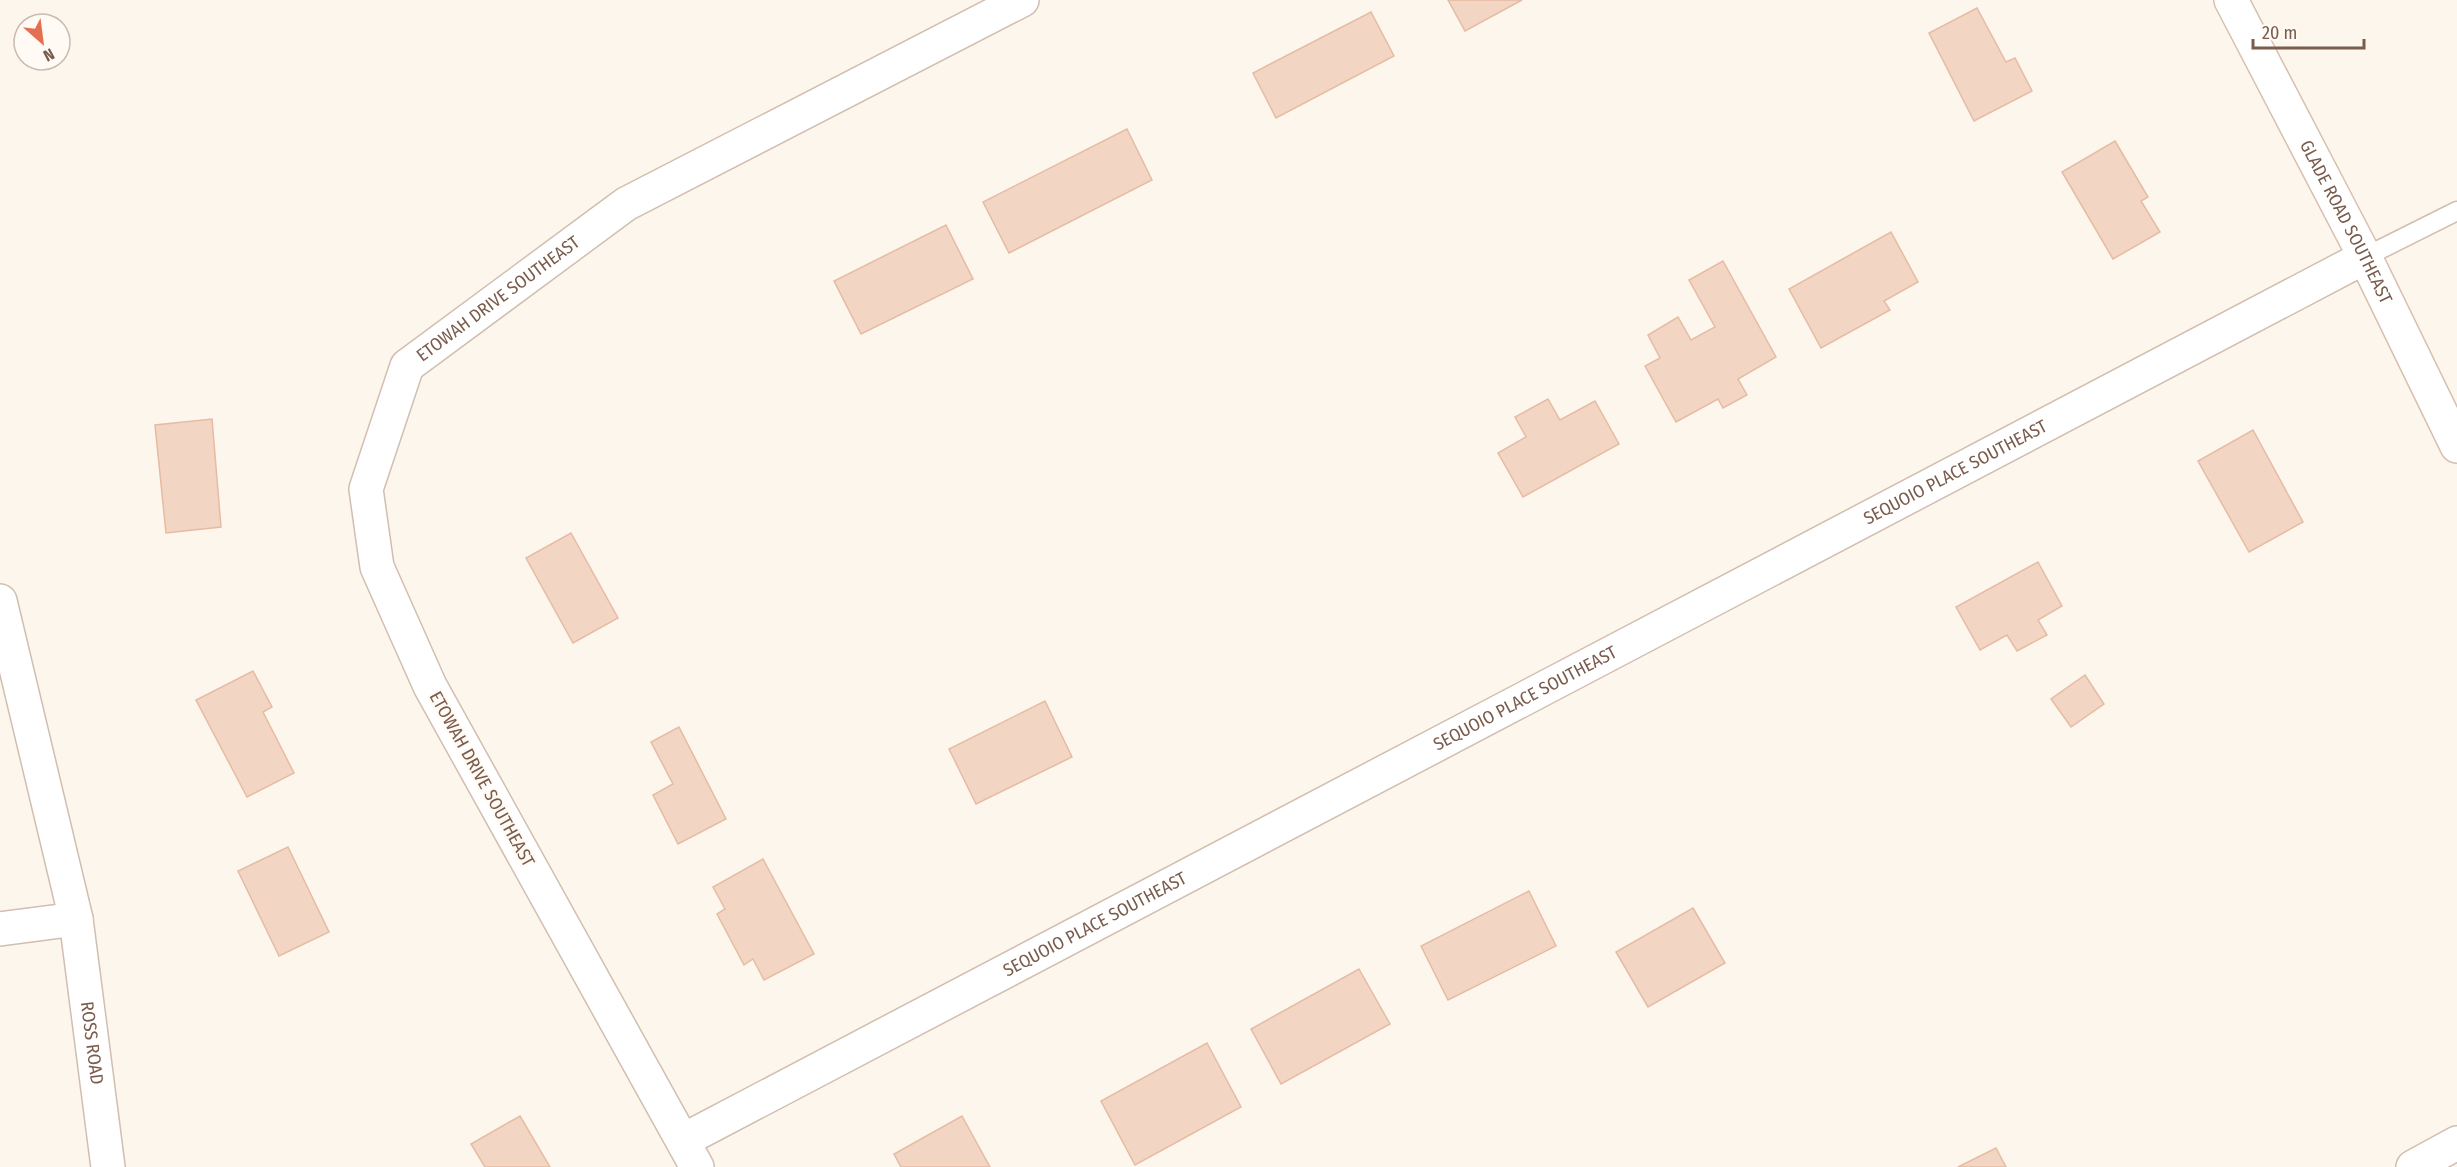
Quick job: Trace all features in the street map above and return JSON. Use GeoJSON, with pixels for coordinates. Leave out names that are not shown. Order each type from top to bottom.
{"type":"FeatureCollection","features":[{"type":"Feature","properties":{"kind":"street","name":"ETOWAH DRIVE SOUTHEAST"},"geometry":{"type":"LineString","coordinates":[[691,1153],[430,686],[377,567],[366,489],[407,366],[626,204],[1022,0]]}},
{"type":"Feature","properties":{"kind":"street","name":"GLADE ROAD SOUTHEAST"},"geometry":{"type":"LineString","coordinates":[[2231,0],[2365,257],[2457,446]]}},
{"type":"Feature","properties":{"kind":"street","name":"SEQUOIO PLACE SOUTHEAST"},"geometry":{"type":"LineString","coordinates":[[691,1153],[2365,257]]}},
{"type":"Feature","properties":{"kind":"street","name":"ROSS ROAD"},"geometry":{"type":"LineString","coordinates":[[0,601],[76,919],[108,1167]]}},
{"type":"Feature","properties":{"kind":"street"},"geometry":{"type":"LineString","coordinates":[[0,929],[76,919]]}},
{"type":"Feature","properties":{"kind":"street"},"geometry":{"type":"LineString","coordinates":[[2413,1167],[2457,1143]]}},
{"type":"Feature","properties":{"kind":"lane"},"geometry":{"type":"LineString","coordinates":[[2365,257],[2457,211]]}},
{"type":"Feature","properties":{"kind":"building"},"geometry":{"type":"Polygon","coordinates":[[[1448,0],[1522,0],[1465,31],[1448,0]]]}},
{"type":"Feature","properties":{"kind":"building"},"geometry":{"type":"Polygon","coordinates":[[[1977,8],[2006,62],[2015,58],[2032,91],[1974,121],[1929,33],[1977,8]]]}},
{"type":"Feature","properties":{"kind":"building"},"geometry":{"type":"Polygon","coordinates":[[[1371,12],[1394,56],[1276,118],[1253,73],[1371,12]]]}},
{"type":"Feature","properties":{"kind":"building"},"geometry":{"type":"Polygon","coordinates":[[[1127,129],[1152,180],[1009,253],[983,202],[1127,129]]]}},
{"type":"Feature","properties":{"kind":"building"},"geometry":{"type":"Polygon","coordinates":[[[2115,141],[2148,197],[2141,201],[2160,232],[2113,259],[2062,172],[2115,141]]]}},
{"type":"Feature","properties":{"kind":"building"},"geometry":{"type":"Polygon","coordinates":[[[946,225],[973,279],[861,334],[834,281],[946,225]]]}},
{"type":"Feature","properties":{"kind":"building"},"geometry":{"type":"Polygon","coordinates":[[[1891,232],[1918,282],[1884,301],[1890,310],[1821,348],[1789,289],[1891,232]]]}},
{"type":"Feature","properties":{"kind":"building"},"geometry":{"type":"Polygon","coordinates":[[[1723,261],[1776,357],[1738,379],[1747,395],[1723,408],[1718,399],[1676,422],[1645,366],[1660,358],[1648,335],[1678,317],[1691,340],[1715,327],[1689,280],[1723,261]]]}},
{"type":"Feature","properties":{"kind":"building"},"geometry":{"type":"Polygon","coordinates":[[[1548,399],[1560,420],[1595,401],[1619,444],[1523,497],[1498,453],[1526,437],[1515,417],[1548,399]]]}},
{"type":"Feature","properties":{"kind":"building"},"geometry":{"type":"Polygon","coordinates":[[[212,419],[221,527],[166,533],[155,425],[212,419]]]}},
{"type":"Feature","properties":{"kind":"building"},"geometry":{"type":"Polygon","coordinates":[[[2253,430],[2303,522],[2249,552],[2198,461],[2253,430]]]}},
{"type":"Feature","properties":{"kind":"building"},"geometry":{"type":"Polygon","coordinates":[[[571,533],[618,618],[573,643],[526,558],[571,533]]]}},
{"type":"Feature","properties":{"kind":"building"},"geometry":{"type":"Polygon","coordinates":[[[2038,562],[2062,606],[2038,620],[2047,635],[2017,651],[2007,635],[1980,650],[1956,607],[2038,562]]]}},
{"type":"Feature","properties":{"kind":"building"},"geometry":{"type":"Polygon","coordinates":[[[253,671],[272,707],[263,712],[294,773],[247,797],[196,700],[253,671]]]}},
{"type":"Feature","properties":{"kind":"building"},"geometry":{"type":"Polygon","coordinates":[[[2085,675],[2104,704],[2071,727],[2051,699],[2085,675]]]}},
{"type":"Feature","properties":{"kind":"building"},"geometry":{"type":"Polygon","coordinates":[[[1045,701],[1072,757],[976,804],[949,749],[1045,701]]]}},
{"type":"Feature","properties":{"kind":"building"},"geometry":{"type":"Polygon","coordinates":[[[679,727],[726,819],[678,844],[653,795],[673,784],[651,742],[679,727]]]}},
{"type":"Feature","properties":{"kind":"building"},"geometry":{"type":"Polygon","coordinates":[[[288,847],[329,932],[279,956],[238,871],[288,847]]]}},
{"type":"Feature","properties":{"kind":"building"},"geometry":{"type":"Polygon","coordinates":[[[763,859],[814,954],[764,980],[753,959],[744,965],[717,914],[725,909],[713,887],[763,859]]]}},
{"type":"Feature","properties":{"kind":"building"},"geometry":{"type":"Polygon","coordinates":[[[1529,891],[1556,946],[1448,1000],[1421,946],[1529,891]]]}},
{"type":"Feature","properties":{"kind":"building"},"geometry":{"type":"Polygon","coordinates":[[[1693,908],[1725,963],[1648,1007],[1616,952],[1693,908]]]}},
{"type":"Feature","properties":{"kind":"building"},"geometry":{"type":"Polygon","coordinates":[[[1359,969],[1390,1024],[1281,1084],[1251,1029],[1359,969]]]}},
{"type":"Feature","properties":{"kind":"building"},"geometry":{"type":"Polygon","coordinates":[[[1207,1043],[1241,1107],[1135,1165],[1101,1101],[1207,1043]]]}},
{"type":"Feature","properties":{"kind":"building"},"geometry":{"type":"Polygon","coordinates":[[[520,1116],[550,1167],[485,1167],[471,1144],[520,1116]]]}},
{"type":"Feature","properties":{"kind":"building"},"geometry":{"type":"Polygon","coordinates":[[[962,1116],[990,1167],[901,1167],[894,1154],[962,1116]]]}},
{"type":"Feature","properties":{"kind":"building"},"geometry":{"type":"Polygon","coordinates":[[[1996,1148],[2006,1167],[1958,1167],[1996,1148]]]}}]}
